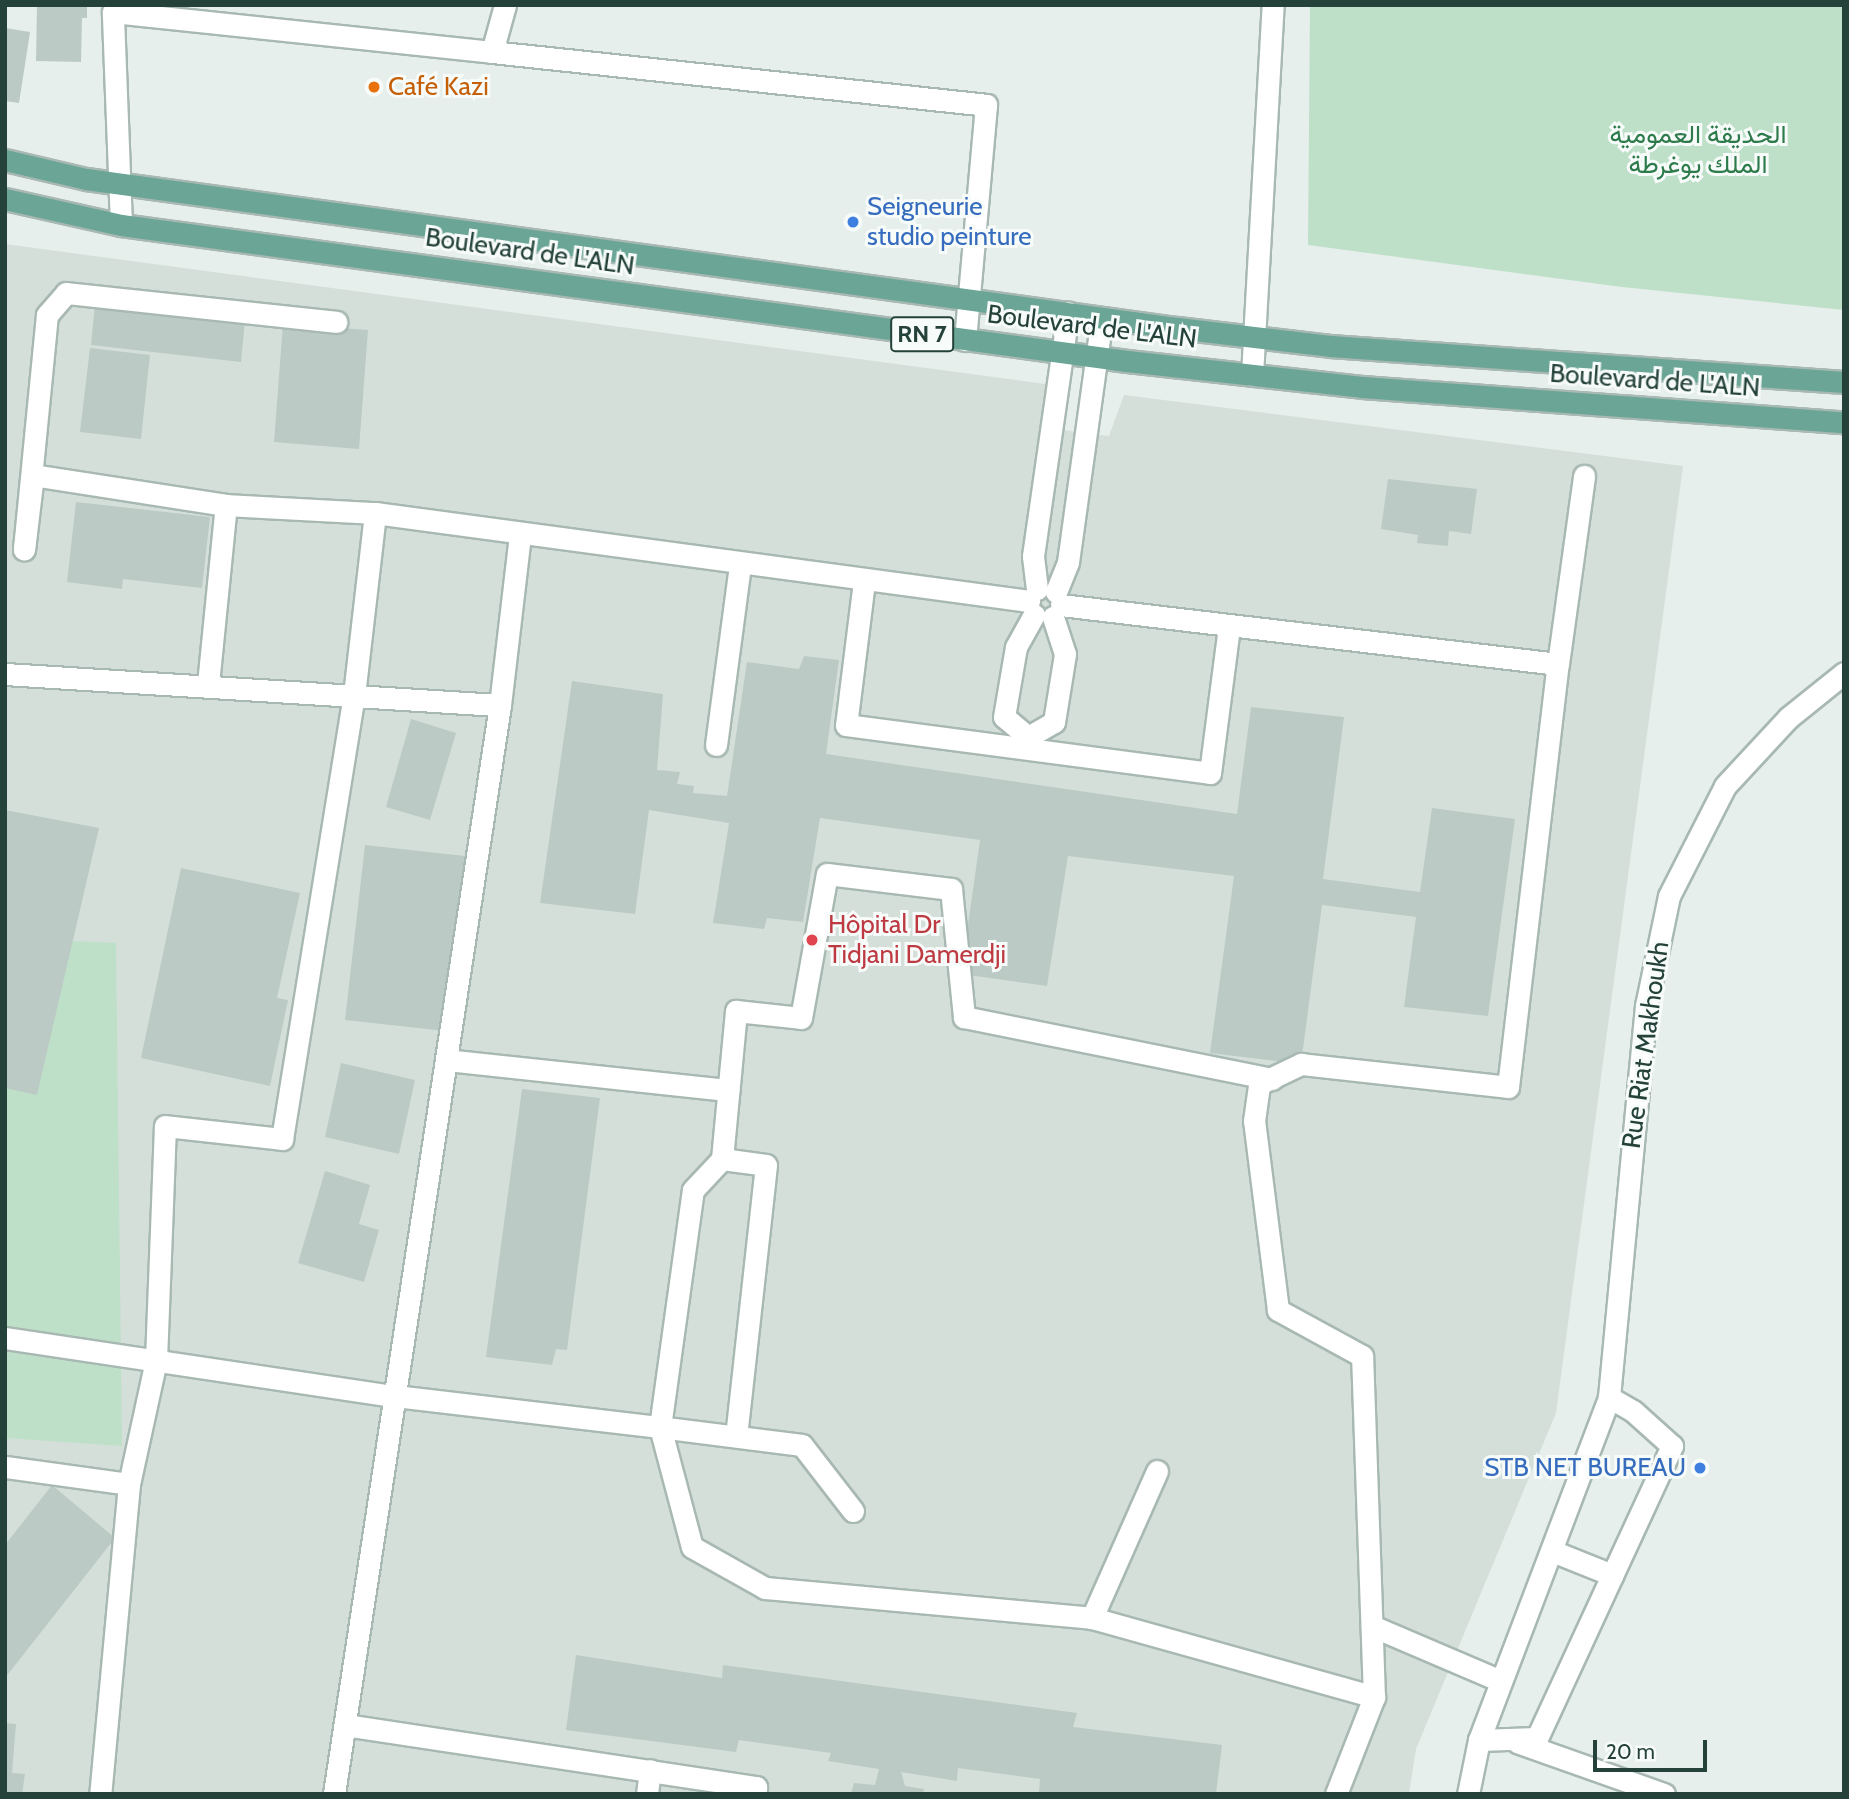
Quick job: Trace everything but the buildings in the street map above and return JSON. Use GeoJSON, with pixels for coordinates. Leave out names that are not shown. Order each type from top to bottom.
{"type":"FeatureCollection","features":[{"type":"Feature","properties":{"kind":"main road","name":"Boulevard de L'ALN"},"geometry":{"type":"LineString","coordinates":[[5,160],[118,183],[1102,318],[1330,346],[1844,382]]}},
{"type":"Feature","properties":{"kind":"main road","name":"Boulevard de L'ALN"},"geometry":{"type":"LineString","coordinates":[[5,200],[121,225],[965,340],[1252,375],[1844,422]]}},
{"type":"Feature","properties":{"kind":"street"},"geometry":{"type":"LineString","coordinates":[[492,52],[505,5]]}},
{"type":"Feature","properties":{"kind":"street"},"geometry":{"type":"LineString","coordinates":[[1252,375],[1273,5]]}},
{"type":"Feature","properties":{"kind":"street"},"geometry":{"type":"LineString","coordinates":[[121,225],[113,9],[986,104],[965,340]]}},
{"type":"Feature","properties":{"kind":"street"},"geometry":{"type":"LineString","coordinates":[[336,321],[66,293],[54,302],[47,315],[24,549],[33,475],[226,505],[375,513],[864,581],[1229,627],[1558,664]]}},
{"type":"Feature","properties":{"kind":"street"},"geometry":{"type":"LineString","coordinates":[[1028,743],[1054,722],[1065,654],[1045,603],[1033,556],[1069,313]]}},
{"type":"Feature","properties":{"kind":"street"},"geometry":{"type":"LineString","coordinates":[[1028,743],[1004,717],[1016,647],[1068,562],[1102,318]]}},
{"type":"Feature","properties":{"kind":"street"},"geometry":{"type":"LineString","coordinates":[[1336,1794],[1374,1697],[1362,1356],[1278,1310],[1254,1121],[1259,1084],[1301,1064],[1508,1087],[1558,664],[1584,476]]}},
{"type":"Feature","properties":{"kind":"street"},"geometry":{"type":"LineString","coordinates":[[208,684],[226,505]]}},
{"type":"Feature","properties":{"kind":"street"},"geometry":{"type":"LineString","coordinates":[[100,1794],[129,1484],[156,1360],[165,1126],[282,1139],[354,695],[375,513]]}},
{"type":"Feature","properties":{"kind":"street"},"geometry":{"type":"LineString","coordinates":[[334,1794],[500,705],[520,535]]}},
{"type":"Feature","properties":{"kind":"street"},"geometry":{"type":"LineString","coordinates":[[716,745],[740,564]]}},
{"type":"Feature","properties":{"kind":"street"},"geometry":{"type":"LineString","coordinates":[[864,581],[846,725],[1028,743],[1210,773],[1229,627]]}},
{"type":"Feature","properties":{"kind":"street","name":"Rue Riat Makhoukh"},"geometry":{"type":"LineString","coordinates":[[1468,1794],[1479,1740],[1609,1397],[1646,1006],[1669,896],[1725,786],[1788,718],[1844,673]]}},
{"type":"Feature","properties":{"kind":"street"},"geometry":{"type":"LineString","coordinates":[[5,674],[208,684],[500,705]]}},
{"type":"Feature","properties":{"kind":"street"},"geometry":{"type":"LineString","coordinates":[[1272,1079],[964,1017],[951,889],[827,874],[801,1018],[736,1012],[722,1159],[693,1190],[660,1427],[692,1547],[765,1588],[1092,1618],[1374,1697]]}},
{"type":"Feature","properties":{"kind":"street"},"geometry":{"type":"LineString","coordinates":[[446,1060],[728,1090]]}},
{"type":"Feature","properties":{"kind":"street"},"geometry":{"type":"LineString","coordinates":[[722,1159],[766,1165],[736,1436]]}},
{"type":"Feature","properties":{"kind":"street"},"geometry":{"type":"LineString","coordinates":[[5,1338],[395,1396],[803,1445],[853,1511]]}},
{"type":"Feature","properties":{"kind":"street"},"geometry":{"type":"LineString","coordinates":[[1479,1740],[1537,1738],[1672,1446],[1633,1410],[1609,1397]]}},
{"type":"Feature","properties":{"kind":"street"},"geometry":{"type":"LineString","coordinates":[[5,1466],[129,1484]]}},
{"type":"Feature","properties":{"kind":"street"},"geometry":{"type":"LineString","coordinates":[[1092,1618],[1157,1471]]}},
{"type":"Feature","properties":{"kind":"street"},"geometry":{"type":"LineString","coordinates":[[1552,1552],[1612,1576]]}},
{"type":"Feature","properties":{"kind":"street"},"geometry":{"type":"LineString","coordinates":[[1372,1626],[1501,1681]]}},
{"type":"Feature","properties":{"kind":"street"},"geometry":{"type":"LineString","coordinates":[[345,1725],[650,1770],[755,1790]]}},
{"type":"Feature","properties":{"kind":"street"},"geometry":{"type":"LineString","coordinates":[[1511,1739],[1664,1794]]}},
{"type":"Feature","properties":{"kind":"street"},"geometry":{"type":"LineString","coordinates":[[647,1794],[650,1770]]}},
{"type":"Feature","properties":{"kind":"shaded area","name":"Hôpital Dr Tidjani Damerdji"},"geometry":{"type":"Polygon","coordinates":[[[5,244],[1045,384],[1055,429],[1109,436],[1124,395],[1683,466],[1556,1413],[1416,1749],[1409,1794],[5,1794],[5,244]]]}},
{"type":"Feature","properties":{"kind":"green space","name":"الحديقة العمومية الملك يوغرطة"},"geometry":{"type":"Polygon","coordinates":[[[1310,5],[1844,5],[1844,310],[1622,287],[1308,245],[1310,5]]]}},
{"type":"Feature","properties":{"kind":"green space"},"geometry":{"type":"Polygon","coordinates":[[[5,938],[116,943],[122,1446],[5,1438],[5,938]]]}},
{"type":"Feature","properties":{"kind":"place","name":"Café Kazi"},"geometry":{"type":"Point","coordinates":[374,87]}},
{"type":"Feature","properties":{"kind":"place","name":"Seigneurie studio peinture"},"geometry":{"type":"Point","coordinates":[853,222]}},
{"type":"Feature","properties":{"kind":"place","name":"Hôpital Dr Tidjani Damerdji"},"geometry":{"type":"Point","coordinates":[812,940]}},
{"type":"Feature","properties":{"kind":"place","name":"STB NET BUREAU"},"geometry":{"type":"Point","coordinates":[1700,1468]}}]}
